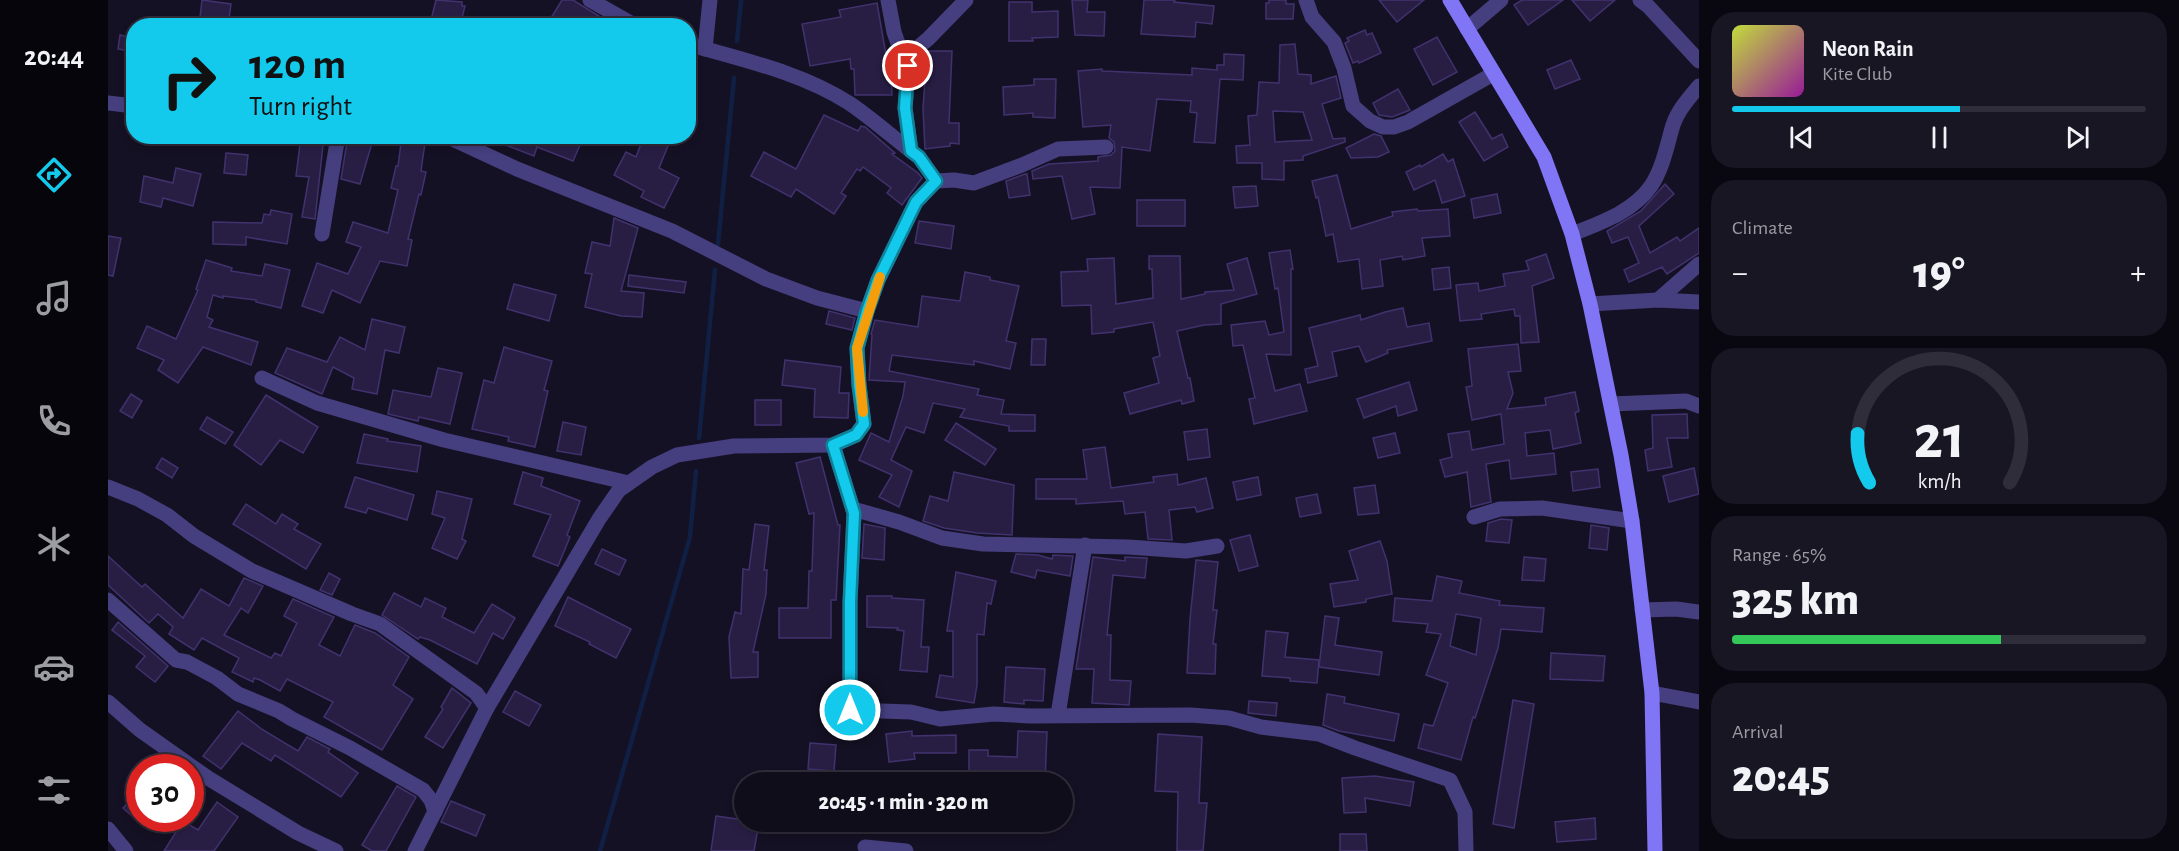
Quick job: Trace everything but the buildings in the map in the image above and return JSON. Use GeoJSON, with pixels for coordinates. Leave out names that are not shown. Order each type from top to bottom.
{"type":"FeatureCollection","features":[{"type":"Feature","properties":{"kind":"main road"},"geometry":{"type":"LineString","coordinates":[[1450,0],[1544,157],[1572,234],[1590,304],[1632,521],[1652,693],[1655,851]]}},
{"type":"Feature","properties":{"kind":"street"},"geometry":{"type":"LineString","coordinates":[[705,49],[710,0]]}},
{"type":"Feature","properties":{"kind":"street"},"geometry":{"type":"LineString","coordinates":[[888,0],[900,48],[910,54]]}},
{"type":"Feature","properties":{"kind":"street"},"geometry":{"type":"LineString","coordinates":[[911,151],[905,108],[910,54],[966,0]]}},
{"type":"Feature","properties":{"kind":"street"},"geometry":{"type":"LineString","coordinates":[[1306,0],[1312,17],[1334,42],[1344,68],[1353,106],[1370,121],[1383,127],[1394,127],[1408,122],[1493,74]]}},
{"type":"Feature","properties":{"kind":"street"},"geometry":{"type":"LineString","coordinates":[[1467,29],[1501,0]]}},
{"type":"Feature","properties":{"kind":"street"},"geometry":{"type":"LineString","coordinates":[[1640,0],[1699,62]]}},
{"type":"Feature","properties":{"kind":"street"},"geometry":{"type":"LineString","coordinates":[[594,1],[623,18]]}},
{"type":"Feature","properties":{"kind":"street"},"geometry":{"type":"LineString","coordinates":[[696,47],[763,64],[810,83],[848,103],[919,157],[936,181]]}},
{"type":"Feature","properties":{"kind":"street"},"geometry":{"type":"LineString","coordinates":[[1572,234],[1620,214],[1651,186],[1660,168],[1674,123],[1682,106],[1699,86]]}},
{"type":"Feature","properties":{"kind":"street"},"geometry":{"type":"LineString","coordinates":[[108,103],[126,105]]}},
{"type":"Feature","properties":{"kind":"street"},"geometry":{"type":"LineString","coordinates":[[322,234],[337,144]]}},
{"type":"Feature","properties":{"kind":"street"},"geometry":{"type":"LineString","coordinates":[[463,144],[517,169],[672,231],[766,279],[817,298],[867,311]]}},
{"type":"Feature","properties":{"kind":"street"},"geometry":{"type":"LineString","coordinates":[[415,851],[487,708],[599,519],[620,490],[652,467],[677,455],[734,446],[833,445],[856,435],[864,424],[857,348],[878,280],[916,202],[936,181],[954,180],[974,183],[1058,149],[1106,147]]}},
{"type":"Feature","properties":{"kind":"street"},"geometry":{"type":"LineString","coordinates":[[1658,300],[1699,264]]}},
{"type":"Feature","properties":{"kind":"street"},"geometry":{"type":"LineString","coordinates":[[1590,304],[1658,300],[1699,302]]}},
{"type":"Feature","properties":{"kind":"street"},"geometry":{"type":"LineString","coordinates":[[262,378],[317,403],[444,440],[629,483]]}},
{"type":"Feature","properties":{"kind":"street"},"geometry":{"type":"LineString","coordinates":[[1611,404],[1686,401],[1699,406]]}},
{"type":"Feature","properties":{"kind":"street"},"geometry":{"type":"LineString","coordinates":[[833,445],[853,509],[850,710],[911,712],[940,719],[994,714],[1191,715],[1229,718],[1261,727],[1319,734],[1450,780],[1465,812],[1466,851]]}},
{"type":"Feature","properties":{"kind":"street"},"geometry":{"type":"LineString","coordinates":[[108,487],[138,499],[167,515],[194,536],[252,571],[352,615],[380,624],[476,693],[487,708]]}},
{"type":"Feature","properties":{"kind":"street"},"geometry":{"type":"LineString","coordinates":[[1474,517],[1500,509],[1542,508],[1632,521]]}},
{"type":"Feature","properties":{"kind":"street"},"geometry":{"type":"LineString","coordinates":[[853,509],[899,522],[942,538],[983,544],[1085,545],[1186,551],[1217,546]]}},
{"type":"Feature","properties":{"kind":"street"},"geometry":{"type":"LineString","coordinates":[[1058,715],[1085,545]]}},
{"type":"Feature","properties":{"kind":"street"},"geometry":{"type":"LineString","coordinates":[[108,600],[176,660],[187,662],[217,678],[238,694],[279,711],[423,790],[431,800],[435,812]]}},
{"type":"Feature","properties":{"kind":"street"},"geometry":{"type":"LineString","coordinates":[[1642,610],[1676,609],[1699,612]]}},
{"type":"Feature","properties":{"kind":"street"},"geometry":{"type":"LineString","coordinates":[[1652,693],[1699,702]]}},
{"type":"Feature","properties":{"kind":"street"},"geometry":{"type":"LineString","coordinates":[[108,702],[140,730],[208,778],[298,833],[336,851]]}},
{"type":"Feature","properties":{"kind":"street"},"geometry":{"type":"LineString","coordinates":[[108,829],[126,851]]}},
{"type":"Feature","properties":{"kind":"street"},"geometry":{"type":"LineString","coordinates":[[865,847],[906,851]]}},
{"type":"Feature","properties":{"kind":"waterway"},"geometry":{"type":"LineString","coordinates":[[737,41],[741,0]]}},
{"type":"Feature","properties":{"kind":"waterway"},"geometry":{"type":"LineString","coordinates":[[718,244],[734,78]]}},
{"type":"Feature","properties":{"kind":"waterway"},"geometry":{"type":"LineString","coordinates":[[699,438],[715,270]]}},
{"type":"Feature","properties":{"kind":"waterway"},"geometry":{"type":"LineString","coordinates":[[600,851],[690,537],[696,471]]}},
{"type":"Feature","properties":{"kind":"slow traffic"},"geometry":{"type":"LineString","coordinates":[[863,412],[857,348],[867,311],[880,277]]}},
{"type":"Feature","properties":{"kind":"route"},"geometry":{"type":"LineString","coordinates":[[850,710],[850,602],[854,513],[833,445],[856,435],[864,424],[857,348],[867,311],[878,280],[916,202],[936,181],[919,157],[911,151],[905,108],[908,66]]}}]}
